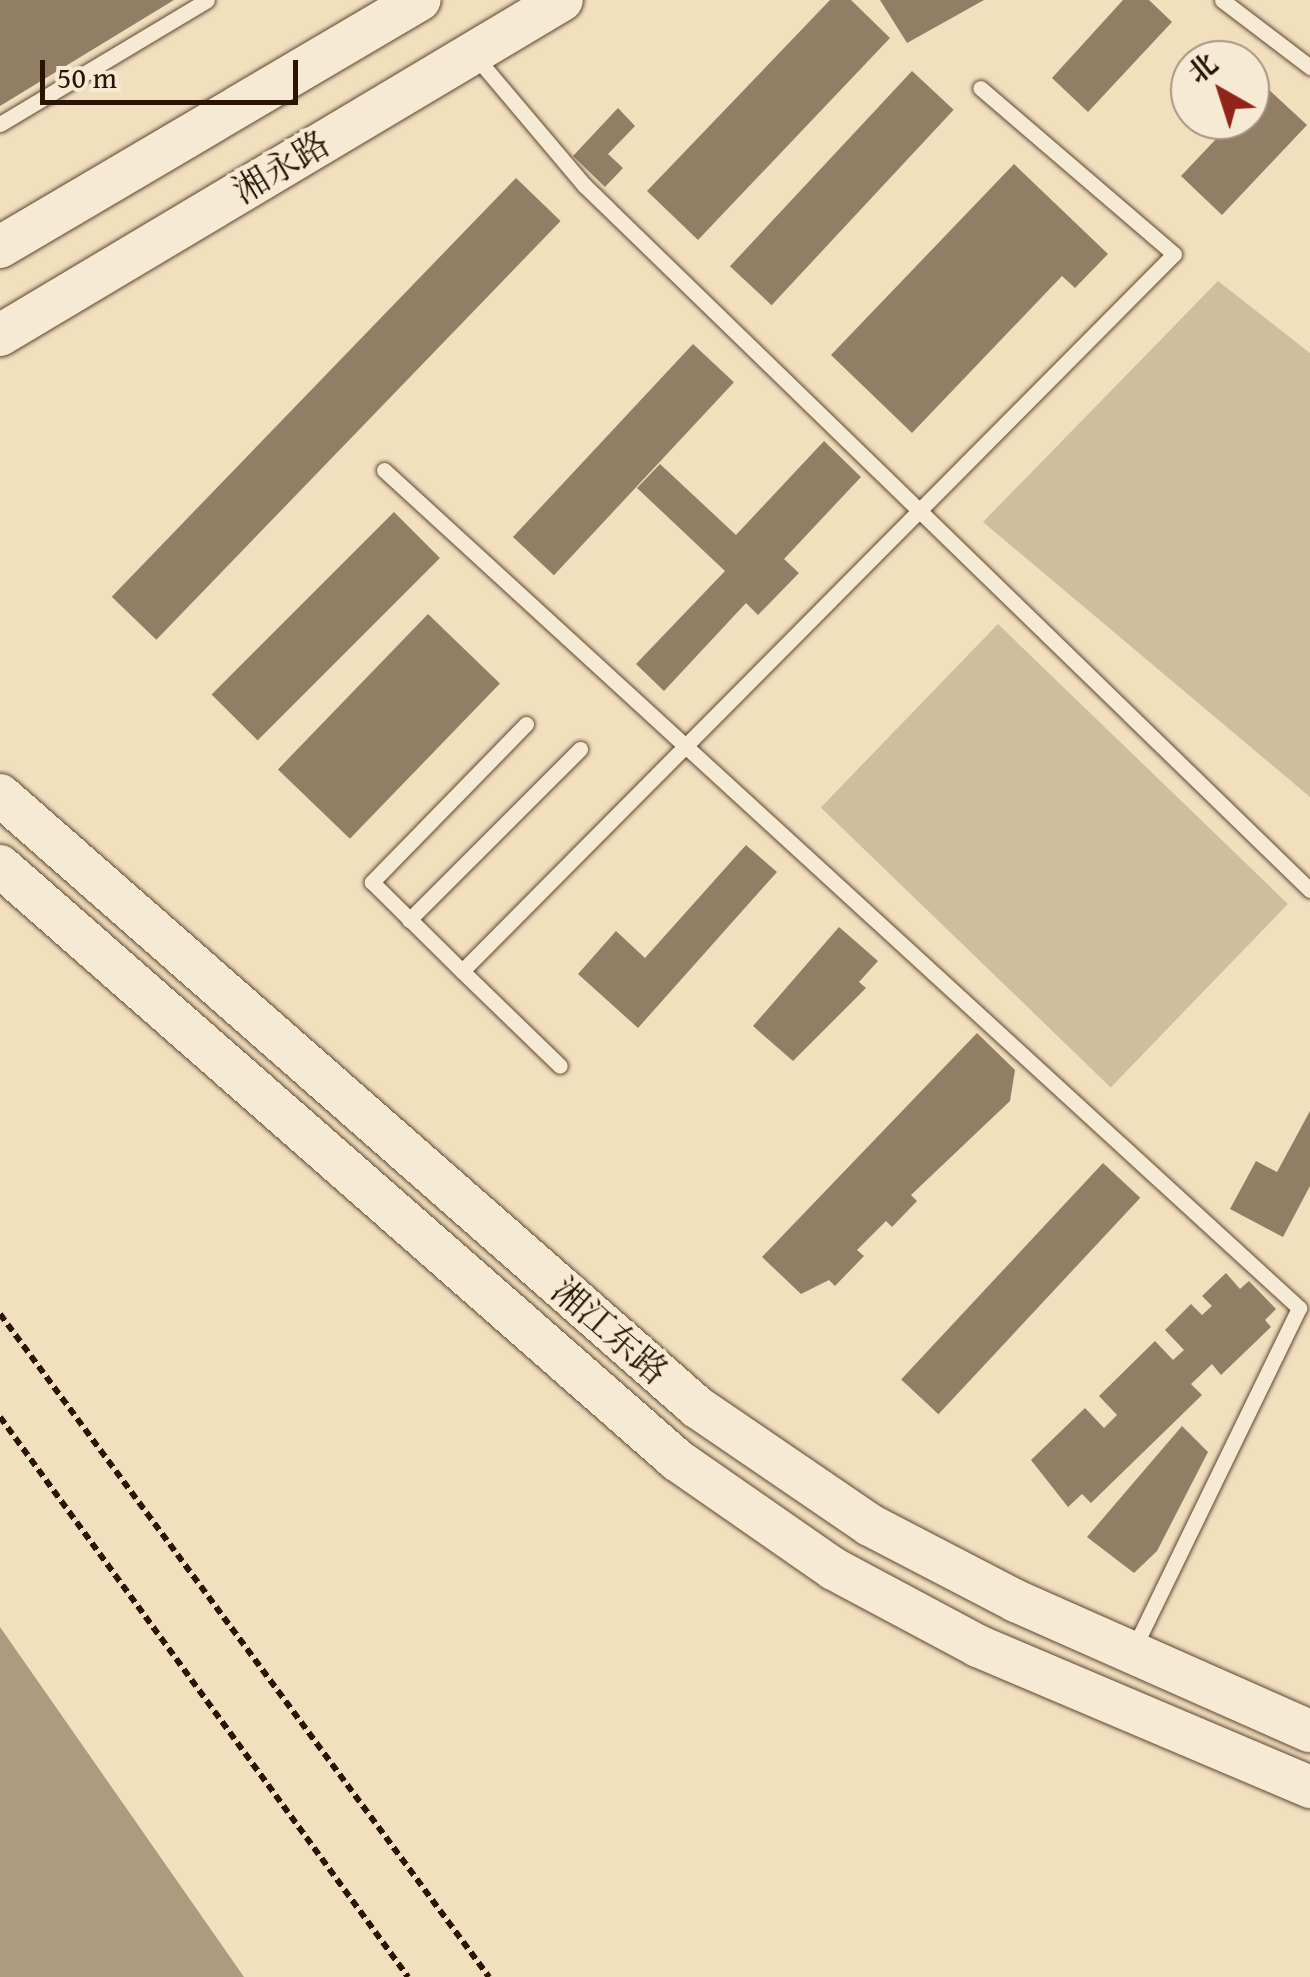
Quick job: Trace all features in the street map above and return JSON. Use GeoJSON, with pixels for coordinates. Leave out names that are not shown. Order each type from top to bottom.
{"type":"FeatureCollection","features":[{"type":"Feature","properties":{"kind":"main road","name":"湘永路"},"geometry":{"type":"LineString","coordinates":[[0,248],[420,0]]}},
{"type":"Feature","properties":{"kind":"main road","name":"湘永路"},"geometry":{"type":"LineString","coordinates":[[0,335],[562,0]]}},
{"type":"Feature","properties":{"kind":"main road","name":"湘江东路"},"geometry":{"type":"LineString","coordinates":[[0,796],[697,1408],[870,1525],[1132,1652],[1310,1731]]}},
{"type":"Feature","properties":{"kind":"main road","name":"湘江东路"},"geometry":{"type":"LineString","coordinates":[[0,866],[677,1460],[834,1569],[978,1646],[1310,1787]]}},
{"type":"Feature","properties":{"kind":"lane"},"geometry":{"type":"LineString","coordinates":[[0,124],[207,0]]}},
{"type":"Feature","properties":{"kind":"lane"},"geometry":{"type":"LineString","coordinates":[[1222,0],[1310,68]]}},
{"type":"Feature","properties":{"kind":"lane"},"geometry":{"type":"LineString","coordinates":[[472,53],[584,185],[1310,890]]}},
{"type":"Feature","properties":{"kind":"lane"},"geometry":{"type":"LineString","coordinates":[[462,971],[1174,254],[980,88]]}},
{"type":"Feature","properties":{"kind":"lane"},"geometry":{"type":"LineString","coordinates":[[384,470],[681,752],[1299,1308],[1132,1652]]}},
{"type":"Feature","properties":{"kind":"lane"},"geometry":{"type":"LineString","coordinates":[[526,724],[372,882],[560,1066]]}},
{"type":"Feature","properties":{"kind":"lane"},"geometry":{"type":"LineString","coordinates":[[409,920],[580,749]]}},
{"type":"Feature","properties":{"kind":"path"},"geometry":{"type":"LineString","coordinates":[[0,1314],[489,1977]]}},
{"type":"Feature","properties":{"kind":"path"},"geometry":{"type":"LineString","coordinates":[[0,1417],[408,1977]]}},
{"type":"Feature","properties":{"kind":"shaded area"},"geometry":{"type":"Polygon","coordinates":[[[1218,281],[1310,353],[1310,797],[983,522],[1218,281]]]}},
{"type":"Feature","properties":{"kind":"shaded area"},"geometry":{"type":"Polygon","coordinates":[[[998,624],[1288,904],[1111,1087],[821,807],[998,624]]]}},
{"type":"Feature","properties":{"kind":"shaded area"},"geometry":{"type":"Polygon","coordinates":[[[0,1627],[244,1977],[0,1977],[0,1627]]]}},
{"type":"Feature","properties":{"kind":"building"},"geometry":{"type":"Polygon","coordinates":[[[0,0],[174,0],[0,106],[0,0]]]}},
{"type":"Feature","properties":{"kind":"building"},"geometry":{"type":"Polygon","coordinates":[[[830,0],[851,0],[890,38],[698,240],[647,191],[830,0]]]}},
{"type":"Feature","properties":{"kind":"building"},"geometry":{"type":"Polygon","coordinates":[[[880,0],[984,0],[907,43],[880,0]]]}},
{"type":"Feature","properties":{"kind":"building"},"geometry":{"type":"Polygon","coordinates":[[[1123,0],[1149,0],[1172,22],[1088,112],[1052,78],[1123,0]]]}},
{"type":"Feature","properties":{"kind":"building"},"geometry":{"type":"Polygon","coordinates":[[[912,71],[954,110],[772,305],[730,266],[912,71]]]}},
{"type":"Feature","properties":{"kind":"building"},"geometry":{"type":"Polygon","coordinates":[[[1270,91],[1307,125],[1222,215],[1181,176],[1215,140],[1270,140],[1270,91]]]}},
{"type":"Feature","properties":{"kind":"building"},"geometry":{"type":"Polygon","coordinates":[[[618,108],[635,126],[608,154],[623,168],[605,187],[573,156],[618,108]]]}},
{"type":"Feature","properties":{"kind":"building"},"geometry":{"type":"Polygon","coordinates":[[[1014,164],[1108,254],[1075,288],[1062,276],[912,433],[831,355],[1014,164]]]}},
{"type":"Feature","properties":{"kind":"building"},"geometry":{"type":"Polygon","coordinates":[[[516,178],[561,221],[156,640],[112,597],[516,178]]]}},
{"type":"Feature","properties":{"kind":"building"},"geometry":{"type":"Polygon","coordinates":[[[693,344],[734,382],[554,575],[513,537],[693,344]]]}},
{"type":"Feature","properties":{"kind":"building"},"geometry":{"type":"Polygon","coordinates":[[[824,441],[861,477],[784,559],[799,573],[758,615],[746,603],[664,691],[636,664],[725,571],[637,488],[660,464],[736,535],[824,441]]]}},
{"type":"Feature","properties":{"kind":"building"},"geometry":{"type":"Polygon","coordinates":[[[394,512],[440,558],[258,740],[212,694],[394,512]]]}},
{"type":"Feature","properties":{"kind":"building"},"geometry":{"type":"Polygon","coordinates":[[[428,614],[500,683],[350,839],[278,769],[428,614]]]}},
{"type":"Feature","properties":{"kind":"building"},"geometry":{"type":"Polygon","coordinates":[[[746,845],[777,872],[638,1028],[578,974],[616,931],[645,958],[746,845]]]}},
{"type":"Feature","properties":{"kind":"building"},"geometry":{"type":"Polygon","coordinates":[[[839,927],[878,961],[859,982],[866,988],[793,1061],[753,1026],[839,927]]]}},
{"type":"Feature","properties":{"kind":"building"},"geometry":{"type":"Polygon","coordinates":[[[977,1033],[1015,1070],[1010,1101],[911,1195],[917,1201],[892,1227],[886,1221],[857,1250],[864,1256],[835,1286],[829,1280],[801,1294],[762,1257],[977,1033]]]}},
{"type":"Feature","properties":{"kind":"building"},"geometry":{"type":"Polygon","coordinates":[[[1310,1111],[1310,1186],[1283,1237],[1230,1209],[1256,1161],[1277,1172],[1310,1111]]]}},
{"type":"Feature","properties":{"kind":"building"},"geometry":{"type":"Polygon","coordinates":[[[1103,1163],[1140,1198],[938,1414],[901,1379],[1103,1163]]]}},
{"type":"Feature","properties":{"kind":"building"},"geometry":{"type":"Polygon","coordinates":[[[1226,1273],[1240,1289],[1249,1281],[1276,1309],[1265,1320],[1271,1327],[1221,1375],[1212,1364],[1191,1384],[1202,1395],[1091,1503],[1082,1494],[1068,1507],[1031,1460],[1085,1408],[1104,1428],[1117,1415],[1099,1396],[1155,1341],[1173,1360],[1184,1350],[1165,1330],[1191,1304],[1202,1315],[1212,1306],[1202,1296],[1226,1273]]]}},
{"type":"Feature","properties":{"kind":"building"},"geometry":{"type":"Polygon","coordinates":[[[1182,1426],[1208,1452],[1157,1551],[1134,1573],[1087,1537],[1182,1426]]]}}]}
